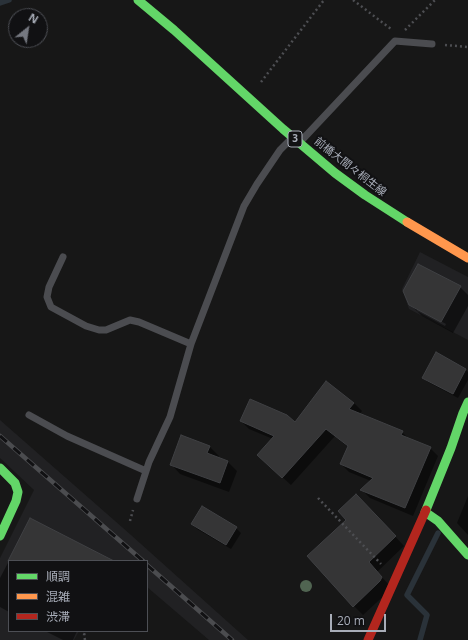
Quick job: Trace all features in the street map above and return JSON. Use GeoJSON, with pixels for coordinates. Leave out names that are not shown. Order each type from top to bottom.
{"type":"FeatureCollection","features":[{"type":"Feature","properties":{"kind":"main road","name":"前橋大間々桐生線"},"geometry":{"type":"LineString","coordinates":[[138,0],[174,30],[248,98],[335,173],[365,196],[468,258]]}},
{"type":"Feature","properties":{"kind":"main road"},"geometry":{"type":"LineString","coordinates":[[368,640],[425,512],[468,402]]}},
{"type":"Feature","properties":{"kind":"main road"},"geometry":{"type":"LineString","coordinates":[[0,468],[15,483],[18,492],[16,501],[0,536]]}},
{"type":"Feature","properties":{"kind":"main road"},"geometry":{"type":"LineString","coordinates":[[425,512],[438,521],[468,555]]}},
{"type":"Feature","properties":{"kind":"lane"},"geometry":{"type":"LineString","coordinates":[[137,499],[149,462],[170,417],[191,344],[244,206],[257,184],[280,150],[296,140],[396,41],[432,44]]}},
{"type":"Feature","properties":{"kind":"lane"},"geometry":{"type":"LineString","coordinates":[[63,257],[49,287],[47,297],[51,307],[86,326],[99,330],[106,330],[130,320],[139,322],[191,344]]}},
{"type":"Feature","properties":{"kind":"lane"},"geometry":{"type":"LineString","coordinates":[[29,415],[67,436],[146,471]]}},
{"type":"Feature","properties":{"kind":"path"},"geometry":{"type":"LineString","coordinates":[[248,98],[324,0]]}},
{"type":"Feature","properties":{"kind":"path"},"geometry":{"type":"LineString","coordinates":[[353,0],[395,32],[396,41]]}},
{"type":"Feature","properties":{"kind":"path"},"geometry":{"type":"LineString","coordinates":[[396,41],[412,22],[435,0]]}},
{"type":"Feature","properties":{"kind":"path"},"geometry":{"type":"LineString","coordinates":[[432,44],[468,47]]}},
{"type":"Feature","properties":{"kind":"path"},"geometry":{"type":"LineString","coordinates":[[318,498],[381,564],[398,571]]}},
{"type":"Feature","properties":{"kind":"shaded area"},"geometry":{"type":"Polygon","coordinates":[[[420,252],[468,277],[468,340],[409,309],[402,289],[420,252]]]}},
{"type":"Feature","properties":{"kind":"shaded area"},"geometry":{"type":"Polygon","coordinates":[[[0,420],[248,640],[209,640],[148,588],[148,560],[8,560],[8,632],[78,632],[74,640],[0,640],[0,558],[34,490],[0,458],[0,420]]]}},
{"type":"Feature","properties":{"kind":"building"},"geometry":{"type":"Polygon","coordinates":[[[418,264],[461,286],[441,322],[409,305],[403,291],[418,264]]]}},
{"type":"Feature","properties":{"kind":"building"},"geometry":{"type":"Polygon","coordinates":[[[436,352],[466,369],[453,394],[422,378],[436,352]]]}},
{"type":"Feature","properties":{"kind":"building"},"geometry":{"type":"Polygon","coordinates":[[[326,381],[354,403],[349,409],[403,431],[401,435],[431,447],[405,508],[360,490],[373,478],[340,464],[348,446],[326,429],[282,478],[257,455],[274,436],[240,421],[250,399],[287,415],[295,422],[326,381]]]}},
{"type":"Feature","properties":{"kind":"building"},"geometry":{"type":"Polygon","coordinates":[[[181,435],[210,446],[207,453],[228,461],[220,483],[170,465],[181,435]]]}},
{"type":"Feature","properties":{"kind":"building"},"geometry":{"type":"Polygon","coordinates":[[[356,494],[396,536],[369,562],[382,577],[380,581],[353,607],[307,556],[346,520],[338,511],[356,494]]]}},
{"type":"Feature","properties":{"kind":"building"},"geometry":{"type":"Polygon","coordinates":[[[202,506],[237,527],[226,545],[191,524],[202,506]]]}},
{"type":"Feature","properties":{"kind":"building"},"geometry":{"type":"Polygon","coordinates":[[[30,518],[112,560],[9,560],[30,518]]]}},
{"type":"Feature","properties":{"kind":"waterway"},"geometry":{"type":"LineString","coordinates":[[0,3],[9,0]]}},
{"type":"Feature","properties":{"kind":"waterway"},"geometry":{"type":"LineString","coordinates":[[420,640],[427,615],[407,595],[438,533]]}},
{"type":"Feature","properties":{"kind":"railway"},"geometry":{"type":"LineString","coordinates":[[0,436],[142,560]]}},
{"type":"Feature","properties":{"kind":"railway"},"geometry":{"type":"LineString","coordinates":[[148,566],[232,640]]}},
{"type":"Feature","properties":{"kind":"traffic: fast"},"geometry":{"type":"LineString","coordinates":[[138,0],[174,30],[283,129],[335,173],[365,195],[407,222]]}},
{"type":"Feature","properties":{"kind":"traffic: fast"},"geometry":{"type":"LineString","coordinates":[[426,510],[468,402]]}},
{"type":"Feature","properties":{"kind":"traffic: fast"},"geometry":{"type":"LineString","coordinates":[[0,468],[15,483],[18,492],[16,501],[0,536]]}},
{"type":"Feature","properties":{"kind":"traffic: fast"},"geometry":{"type":"LineString","coordinates":[[425,512],[438,521],[468,555]]}},
{"type":"Feature","properties":{"kind":"traffic: slow"},"geometry":{"type":"LineString","coordinates":[[407,222],[468,258]]}},
{"type":"Feature","properties":{"kind":"traffic: jam"},"geometry":{"type":"LineString","coordinates":[[368,640],[426,510]]}}]}
